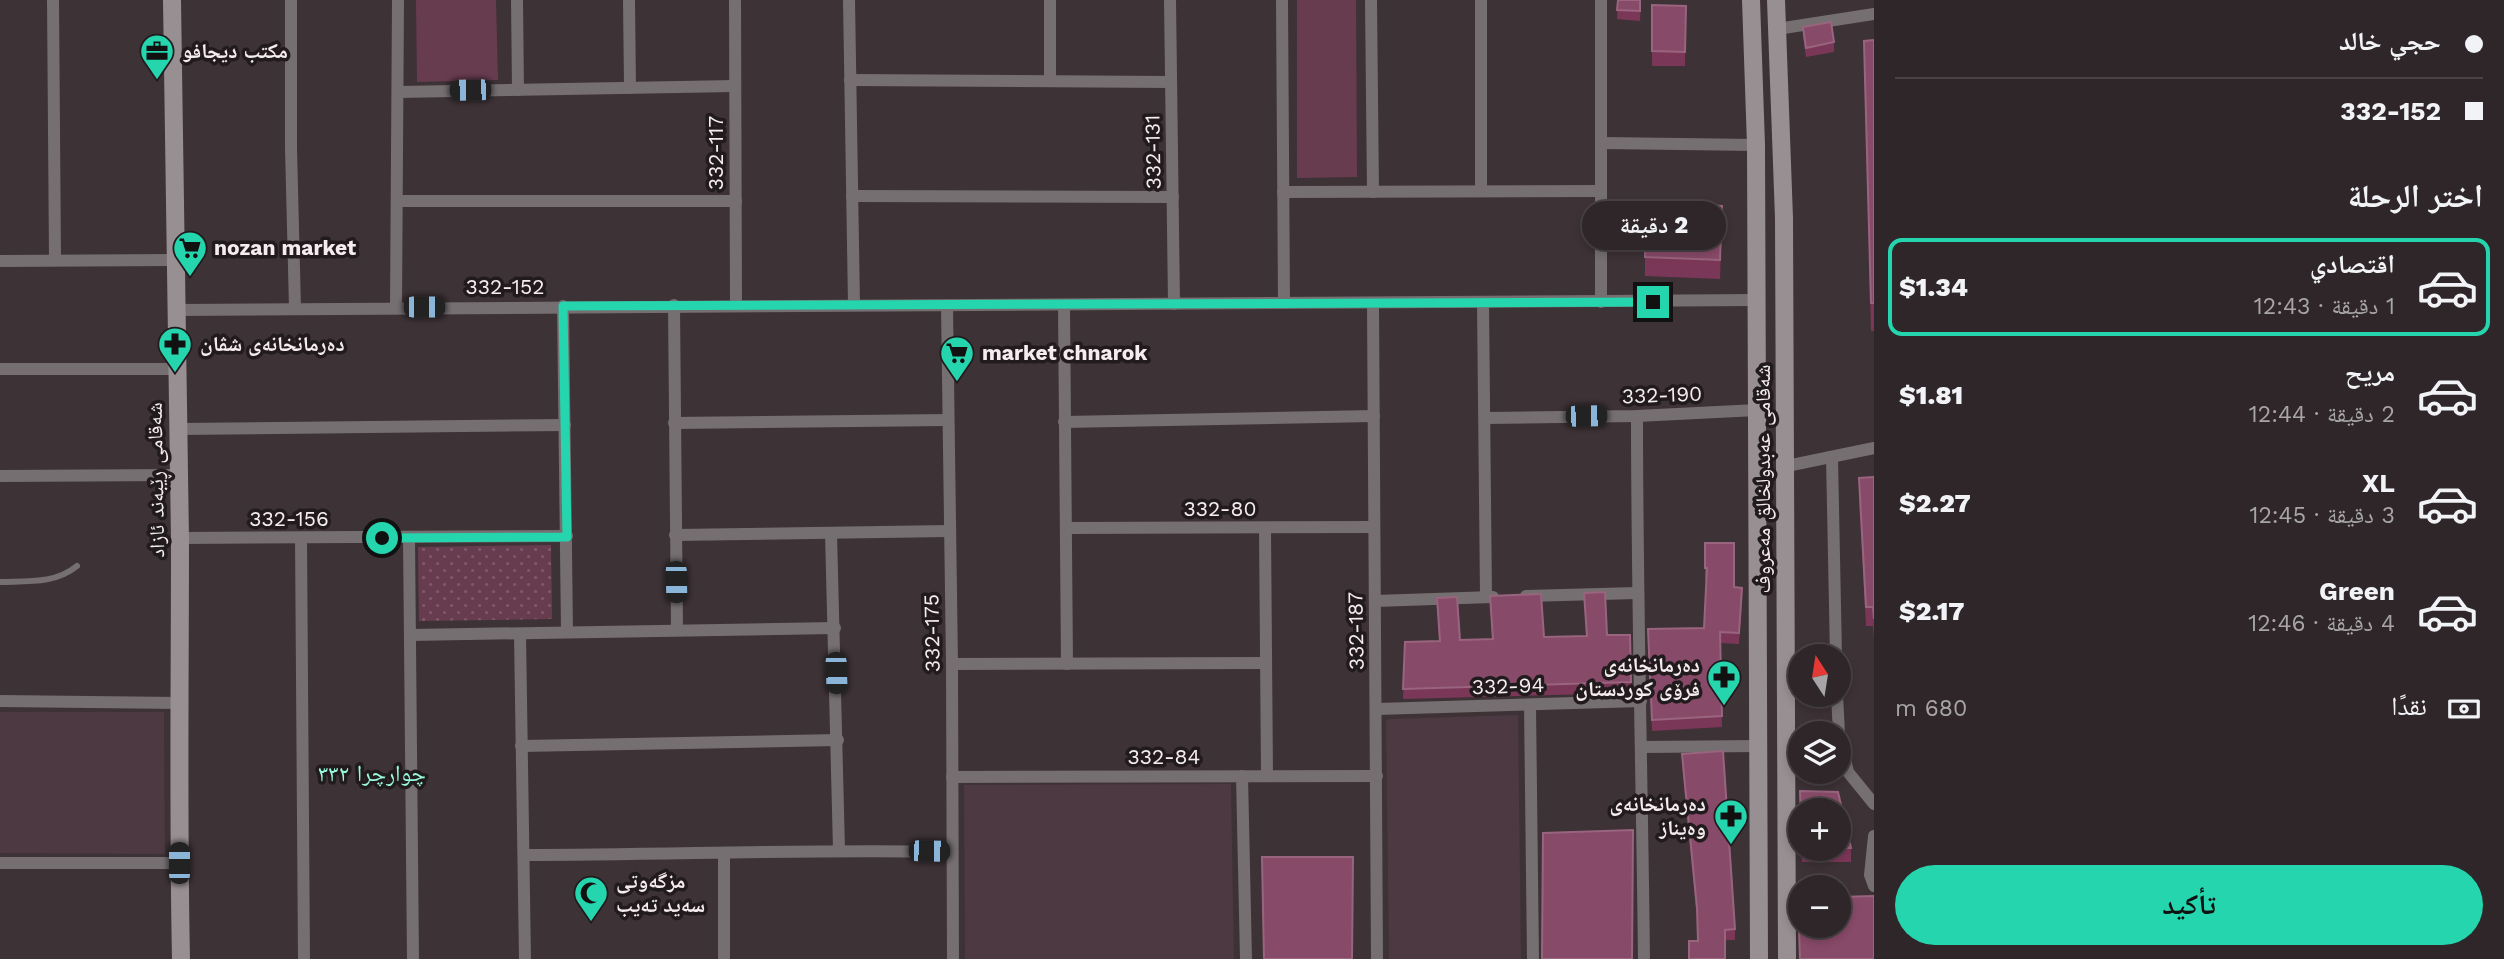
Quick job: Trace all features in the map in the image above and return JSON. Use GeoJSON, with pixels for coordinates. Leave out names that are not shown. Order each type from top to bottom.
{"type":"FeatureCollection","features":[{"type":"Feature","properties":{"kind":"main road","name":"شەقامی ڕێبەند ئازاد"},"geometry":{"type":"LineString","coordinates":[[172,0],[180,538],[181,959]]}},
{"type":"Feature","properties":{"kind":"main road","name":"شەقامی عەبدولخالق مەعروف"},"geometry":{"type":"LineString","coordinates":[[1751,0],[1756,145],[1759,959]]}},
{"type":"Feature","properties":{"kind":"main road","name":"شەقامی عەبدولخالق مەعروف"},"geometry":{"type":"LineString","coordinates":[[1776,0],[1784,218],[1787,466],[1787,959]]}},
{"type":"Feature","properties":{"kind":"main road"},"geometry":{"type":"LineString","coordinates":[[1757,530],[1786,531]]}},
{"type":"Feature","properties":{"kind":"street"},"geometry":{"type":"LineString","coordinates":[[53,0],[55,260]]}},
{"type":"Feature","properties":{"kind":"street"},"geometry":{"type":"LineString","coordinates":[[291,0],[295,308]]}},
{"type":"Feature","properties":{"kind":"street"},"geometry":{"type":"LineString","coordinates":[[396,307],[398,0]]}},
{"type":"Feature","properties":{"kind":"street"},"geometry":{"type":"LineString","coordinates":[[517,0],[518,90]]}},
{"type":"Feature","properties":{"kind":"street"},"geometry":{"type":"LineString","coordinates":[[629,0],[631,88]]}},
{"type":"Feature","properties":{"kind":"street","name":"332-117"},"geometry":{"type":"LineString","coordinates":[[735,0],[736,306]]}},
{"type":"Feature","properties":{"kind":"street"},"geometry":{"type":"LineString","coordinates":[[849,0],[853,305]]}},
{"type":"Feature","properties":{"kind":"street"},"geometry":{"type":"LineString","coordinates":[[1050,0],[1050,81]]}},
{"type":"Feature","properties":{"kind":"street","name":"332-131"},"geometry":{"type":"LineString","coordinates":[[1170,0],[1174,304]]}},
{"type":"Feature","properties":{"kind":"street"},"geometry":{"type":"LineString","coordinates":[[1282,0],[1284,303]]}},
{"type":"Feature","properties":{"kind":"street"},"geometry":{"type":"LineString","coordinates":[[1371,0],[1373,192]]}},
{"type":"Feature","properties":{"kind":"street"},"geometry":{"type":"LineString","coordinates":[[1481,0],[1481,191]]}},
{"type":"Feature","properties":{"kind":"street"},"geometry":{"type":"LineString","coordinates":[[1601,0],[1601,302]]}},
{"type":"Feature","properties":{"kind":"street"},"geometry":{"type":"LineString","coordinates":[[1777,29],[1874,15]]}},
{"type":"Feature","properties":{"kind":"street"},"geometry":{"type":"LineString","coordinates":[[850,80],[1171,82]]}},
{"type":"Feature","properties":{"kind":"street"},"geometry":{"type":"LineString","coordinates":[[398,92],[735,86]]}},
{"type":"Feature","properties":{"kind":"street"},"geometry":{"type":"LineString","coordinates":[[1602,143],[1756,145]]}},
{"type":"Feature","properties":{"kind":"street"},"geometry":{"type":"LineString","coordinates":[[1283,192],[1601,191]]}},
{"type":"Feature","properties":{"kind":"street"},"geometry":{"type":"LineString","coordinates":[[852,196],[1173,197]]}},
{"type":"Feature","properties":{"kind":"street"},"geometry":{"type":"LineString","coordinates":[[397,201],[736,201]]}},
{"type":"Feature","properties":{"kind":"street"},"geometry":{"type":"LineString","coordinates":[[0,261],[174,260]]}},
{"type":"Feature","properties":{"kind":"street","name":"332-152"},"geometry":{"type":"LineString","coordinates":[[176,310],[1757,300]]}},
{"type":"Feature","properties":{"kind":"street","name":"332-187"},"geometry":{"type":"LineString","coordinates":[[1373,303],[1377,959]]}},
{"type":"Feature","properties":{"kind":"street"},"geometry":{"type":"LineString","coordinates":[[1483,303],[1486,597]]}},
{"type":"Feature","properties":{"kind":"street"},"geometry":{"type":"LineString","coordinates":[[674,305],[677,630]]}},
{"type":"Feature","properties":{"kind":"street"},"geometry":{"type":"LineString","coordinates":[[1064,305],[1067,664]]}},
{"type":"Feature","properties":{"kind":"street"},"geometry":{"type":"LineString","coordinates":[[563,306],[567,632]]}},
{"type":"Feature","properties":{"kind":"street","name":"332-175"},"geometry":{"type":"LineString","coordinates":[[947,306],[953,664],[953,959]]}},
{"type":"Feature","properties":{"kind":"street"},"geometry":{"type":"LineString","coordinates":[[0,369],[177,369]]}},
{"type":"Feature","properties":{"kind":"street","name":"332-190"},"geometry":{"type":"LineString","coordinates":[[1485,418],[1637,416],[1757,410]]}},
{"type":"Feature","properties":{"kind":"street"},"geometry":{"type":"LineString","coordinates":[[1064,422],[1374,416]]}},
{"type":"Feature","properties":{"kind":"street"},"geometry":{"type":"LineString","coordinates":[[1637,416],[1637,593],[1644,959]]}},
{"type":"Feature","properties":{"kind":"street"},"geometry":{"type":"LineString","coordinates":[[674,423],[948,420]]}},
{"type":"Feature","properties":{"kind":"street"},"geometry":{"type":"LineString","coordinates":[[178,429],[565,425]]}},
{"type":"Feature","properties":{"kind":"street"},"geometry":{"type":"LineString","coordinates":[[1787,466],[1874,448]]}},
{"type":"Feature","properties":{"kind":"street"},"geometry":{"type":"LineString","coordinates":[[1832,457],[1836,644]]}},
{"type":"Feature","properties":{"kind":"street"},"geometry":{"type":"LineString","coordinates":[[0,475],[178,475]]}},
{"type":"Feature","properties":{"kind":"street","name":"332-80"},"geometry":{"type":"LineString","coordinates":[[1066,528],[1374,527]]}},
{"type":"Feature","properties":{"kind":"street"},"geometry":{"type":"LineString","coordinates":[[1265,529],[1267,775]]}},
{"type":"Feature","properties":{"kind":"street"},"geometry":{"type":"LineString","coordinates":[[675,535],[949,531]]}},
{"type":"Feature","properties":{"kind":"street"},"geometry":{"type":"LineString","coordinates":[[831,533],[839,850]]}},
{"type":"Feature","properties":{"kind":"street","name":"332-156"},"geometry":{"type":"LineString","coordinates":[[180,538],[567,537]]}},
{"type":"Feature","properties":{"kind":"street"},"geometry":{"type":"LineString","coordinates":[[301,538],[303,959]]}},
{"type":"Feature","properties":{"kind":"street"},"geometry":{"type":"LineString","coordinates":[[409,538],[413,959]]}},
{"type":"Feature","properties":{"kind":"street"},"geometry":{"type":"LineString","coordinates":[[1513,596],[1637,593]]}},
{"type":"Feature","properties":{"kind":"street"},"geometry":{"type":"LineString","coordinates":[[1375,601],[1500,596]]}},
{"type":"Feature","properties":{"kind":"street"},"geometry":{"type":"LineString","coordinates":[[410,635],[835,628]]}},
{"type":"Feature","properties":{"kind":"street"},"geometry":{"type":"LineString","coordinates":[[520,634],[525,959]]}},
{"type":"Feature","properties":{"kind":"street"},"geometry":{"type":"LineString","coordinates":[[953,664],[1265,663]]}},
{"type":"Feature","properties":{"kind":"street"},"geometry":{"type":"LineString","coordinates":[[0,701],[179,703]]}},
{"type":"Feature","properties":{"kind":"street","name":"332-94"},"geometry":{"type":"LineString","coordinates":[[1377,709],[1641,701]]}},
{"type":"Feature","properties":{"kind":"street"},"geometry":{"type":"LineString","coordinates":[[1530,705],[1533,959]]}},
{"type":"Feature","properties":{"kind":"street"},"geometry":{"type":"LineString","coordinates":[[521,746],[838,740]]}},
{"type":"Feature","properties":{"kind":"street"},"geometry":{"type":"LineString","coordinates":[[1642,747],[1759,746]]}},
{"type":"Feature","properties":{"kind":"street"},"geometry":{"type":"LineString","coordinates":[[1242,776],[1247,959]]}},
{"type":"Feature","properties":{"kind":"street","name":"332-84"},"geometry":{"type":"LineString","coordinates":[[952,777],[1377,776]]}},
{"type":"Feature","properties":{"kind":"street"},"geometry":{"type":"LineString","coordinates":[[1851,776],[1874,804]]}},
{"type":"Feature","properties":{"kind":"street"},"geometry":{"type":"LineString","coordinates":[[1874,836],[1870,875],[1874,886]]}},
{"type":"Feature","properties":{"kind":"street"},"geometry":{"type":"LineString","coordinates":[[524,855],[839,850],[951,852]]}},
{"type":"Feature","properties":{"kind":"street"},"geometry":{"type":"LineString","coordinates":[[724,853],[724,959]]}},
{"type":"Feature","properties":{"kind":"street"},"geometry":{"type":"LineString","coordinates":[[0,863],[179,863]]}},
{"type":"Feature","properties":{"kind":"lane"},"geometry":{"type":"LineString","coordinates":[[0,582],[51,580],[78,566]]}},
{"type":"Feature","properties":{"kind":"shaded area"},"geometry":{"type":"Polygon","coordinates":[[[416,0],[496,0],[498,80],[417,82],[416,0]]]}},
{"type":"Feature","properties":{"kind":"shaded area"},"geometry":{"type":"Polygon","coordinates":[[[1297,0],[1356,0],[1357,177],[1297,178],[1297,0]]]}},
{"type":"Feature","properties":{"kind":"shaded area"},"geometry":{"type":"Polygon","coordinates":[[[551,545],[552,619],[419,621],[418,547],[551,545]]]}},
{"type":"Feature","properties":{"kind":"shaded area"},"geometry":{"type":"Polygon","coordinates":[[[0,712],[164,712],[165,854],[0,853],[0,712]]]}},
{"type":"Feature","properties":{"kind":"shaded area"},"geometry":{"type":"Polygon","coordinates":[[[1518,715],[1521,959],[1389,959],[1386,721],[1518,715]]]}},
{"type":"Feature","properties":{"kind":"shaded area"},"geometry":{"type":"Polygon","coordinates":[[[1231,784],[1234,959],[965,959],[964,785],[1231,784]]]}},
{"type":"Feature","properties":{"kind":"building"},"geometry":{"type":"Polygon","coordinates":[[[1618,0],[1640,0],[1640,11],[1617,10],[1618,0]]]}},
{"type":"Feature","properties":{"kind":"building"},"geometry":{"type":"Polygon","coordinates":[[[1652,5],[1686,6],[1685,52],[1652,51],[1652,5]]]}},
{"type":"Feature","properties":{"kind":"building"},"geometry":{"type":"Polygon","coordinates":[[[1831,22],[1834,42],[1806,48],[1803,27],[1831,22]]]}},
{"type":"Feature","properties":{"kind":"building"},"geometry":{"type":"Polygon","coordinates":[[[1874,40],[1874,303],[1871,303],[1864,41],[1874,40]]]}},
{"type":"Feature","properties":{"kind":"building"},"geometry":{"type":"Polygon","coordinates":[[[1647,202],[1722,206],[1720,260],[1645,257],[1647,202]]]}},
{"type":"Feature","properties":{"kind":"building"},"geometry":{"type":"Polygon","coordinates":[[[1874,477],[1874,619],[1873,607],[1866,607],[1859,478],[1874,477]]]}},
{"type":"Feature","properties":{"kind":"building"},"geometry":{"type":"Polygon","coordinates":[[[1705,543],[1734,543],[1734,587],[1742,588],[1739,633],[1720,632],[1722,716],[1652,720],[1648,629],[1704,628],[1707,568],[1705,543]]]}},
{"type":"Feature","properties":{"kind":"building"},"geometry":{"type":"Polygon","coordinates":[[[1605,592],[1607,635],[1630,635],[1631,682],[1403,689],[1405,642],[1440,641],[1437,598],[1457,597],[1460,640],[1493,639],[1490,596],[1541,594],[1544,637],[1587,636],[1584,593],[1605,592]]]}},
{"type":"Feature","properties":{"kind":"building"},"geometry":{"type":"Polygon","coordinates":[[[1723,751],[1735,929],[1725,930],[1725,959],[1689,959],[1689,941],[1698,941],[1697,908],[1682,754],[1723,751]]]}},
{"type":"Feature","properties":{"kind":"building"},"geometry":{"type":"Polygon","coordinates":[[[1800,791],[1838,792],[1839,798],[1800,798],[1800,791]]]}},
{"type":"Feature","properties":{"kind":"building"},"geometry":{"type":"Polygon","coordinates":[[[1633,830],[1632,959],[1542,959],[1543,833],[1633,830]]]}},
{"type":"Feature","properties":{"kind":"building"},"geometry":{"type":"Polygon","coordinates":[[[1262,857],[1353,857],[1352,959],[1264,959],[1262,857]]]}},
{"type":"Feature","properties":{"kind":"building"},"geometry":{"type":"Polygon","coordinates":[[[1874,896],[1874,959],[1800,959],[1799,938],[1851,938],[1851,897],[1874,896]]]}},
{"type":"Feature","properties":{"kind":"place","name":"مكتب ديجافو"},"geometry":{"type":"Point","coordinates":[157,81]}},
{"type":"Feature","properties":{"kind":"place","name":"nozan market"},"geometry":{"type":"Point","coordinates":[190,278]}},
{"type":"Feature","properties":{"kind":"place","name":"دەرمانخانەی شڤان"},"geometry":{"type":"Point","coordinates":[175,374]}},
{"type":"Feature","properties":{"kind":"place","name":"market chnarok"},"geometry":{"type":"Point","coordinates":[957,383]}},
{"type":"Feature","properties":{"kind":"place","name":"دەرمانخانەی فرۆی کوردستان"},"geometry":{"type":"Point","coordinates":[1724,707]}},
{"type":"Feature","properties":{"kind":"place","name":"دەرمانخانەی وەیناز"},"geometry":{"type":"Point","coordinates":[1731,846]}},
{"type":"Feature","properties":{"kind":"place","name":"مزگەوتی سەید تەیب"},"geometry":{"type":"Point","coordinates":[591,923]}},
{"type":"Feature","properties":{"kind":"district","name":"چوارچرا ٣٣٢"},"geometry":{"type":"Point","coordinates":[372,773]}},
{"type":"Feature","properties":{"kind":"route"},"geometry":{"type":"LineString","coordinates":[[382,538],[567,537],[563,306],[1653,302]]}}]}
